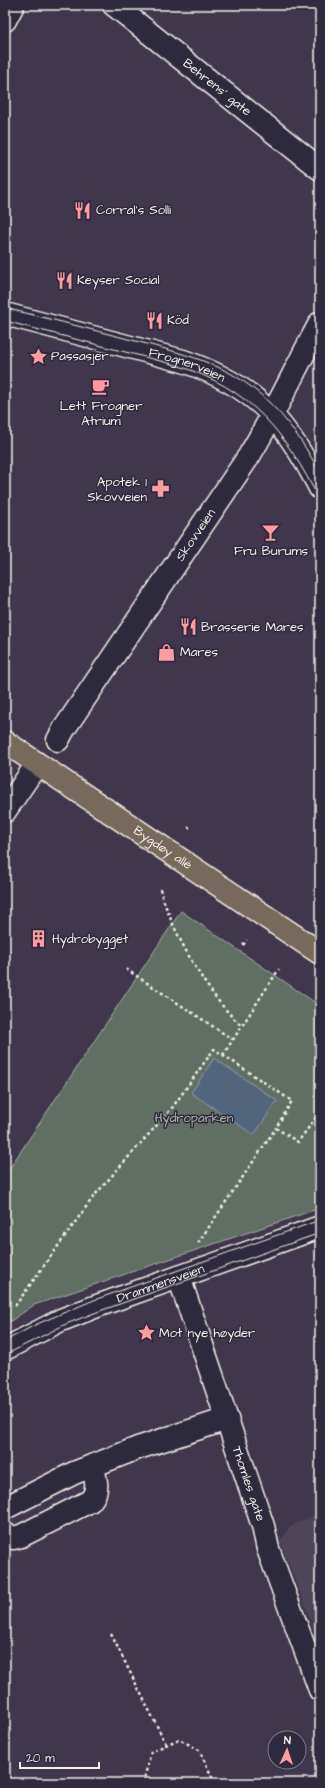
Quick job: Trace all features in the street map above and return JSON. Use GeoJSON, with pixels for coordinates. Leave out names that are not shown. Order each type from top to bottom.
{"type":"FeatureCollection","features":[{"type":"Feature","properties":{"kind":"main road","name":"Bygdøy allé"},"geometry":{"type":"LineString","coordinates":[[5,742],[320,953]]}},
{"type":"Feature","properties":{"kind":"street"},"geometry":{"type":"LineString","coordinates":[[5,20],[13,5]]}},
{"type":"Feature","properties":{"kind":"street","name":"Behrens’ gate"},"geometry":{"type":"LineString","coordinates":[[114,5],[320,169]]}},
{"type":"Feature","properties":{"kind":"street","name":"Frognerveien"},"geometry":{"type":"LineString","coordinates":[[5,314],[183,361],[232,381],[248,392],[273,415],[304,457],[320,488]]}},
{"type":"Feature","properties":{"kind":"street","name":"Skovveien"},"geometry":{"type":"LineString","coordinates":[[61,734],[249,456],[273,415],[300,359],[320,323]]}},
{"type":"Feature","properties":{"kind":"street"},"geometry":{"type":"LineString","coordinates":[[5,811],[37,764]]}},
{"type":"Feature","properties":{"kind":"street","name":"Drammensveien"},"geometry":{"type":"LineString","coordinates":[[5,1349],[62,1320],[320,1227]]}},
{"type":"Feature","properties":{"kind":"street","name":"Thomles gate"},"geometry":{"type":"LineString","coordinates":[[179,1277],[263,1526],[268,1550],[320,1690]]}},
{"type":"Feature","properties":{"kind":"street"},"geometry":{"type":"LineString","coordinates":[[5,1508],[74,1473],[138,1448],[227,1419]]}},
{"type":"Feature","properties":{"kind":"street"},"geometry":{"type":"LineString","coordinates":[[5,1534],[13,1538],[21,1536],[90,1501],[95,1496],[97,1486],[92,1466]]}},
{"type":"Feature","properties":{"kind":"path"},"geometry":{"type":"LineString","coordinates":[[160,889],[165,906],[182,943],[224,1008],[242,1026]]}},
{"type":"Feature","properties":{"kind":"path"},"geometry":{"type":"LineString","coordinates":[[243,945],[247,940]]}},
{"type":"Feature","properties":{"kind":"path"},"geometry":{"type":"LineString","coordinates":[[126,969],[232,1039]]}},
{"type":"Feature","properties":{"kind":"path"},"geometry":{"type":"LineString","coordinates":[[223,1055],[279,969]]}},
{"type":"Feature","properties":{"kind":"path"},"geometry":{"type":"LineString","coordinates":[[15,1306],[94,1196],[172,1108],[214,1049],[292,1101],[276,1128],[198,1243]]}},
{"type":"Feature","properties":{"kind":"path"},"geometry":{"type":"LineString","coordinates":[[276,1128],[298,1142],[320,1112]]}},
{"type":"Feature","properties":{"kind":"path"},"geometry":{"type":"LineString","coordinates":[[316,1251],[320,1263]]}},
{"type":"Feature","properties":{"kind":"path"},"geometry":{"type":"LineString","coordinates":[[111,1634],[167,1746]]}},
{"type":"Feature","properties":{"kind":"path"},"geometry":{"type":"LineString","coordinates":[[146,1783],[144,1779],[151,1752],[167,1746],[179,1739],[199,1750],[215,1783]]}},
{"type":"Feature","properties":{"kind":"shaded area"},"geometry":{"type":"Polygon","coordinates":[[[320,1512],[320,1644],[280,1542],[290,1527],[320,1512]]]}},
{"type":"Feature","properties":{"kind":"green space","name":"Hydroparken"},"geometry":{"type":"Polygon","coordinates":[[[181,911],[320,1006],[320,1208],[34,1305],[5,1325],[5,1175],[181,911]]]}},
{"type":"Feature","properties":{"kind":"water"},"geometry":{"type":"Polygon","coordinates":[[[214,1058],[277,1101],[254,1135],[191,1093],[214,1058]]]}},
{"type":"Feature","properties":{"kind":"tram line"},"geometry":{"type":"LineString","coordinates":[[5,308],[163,348],[193,357],[223,369],[250,386],[281,415],[306,448],[320,473]]}},
{"type":"Feature","properties":{"kind":"tram line"},"geometry":{"type":"LineString","coordinates":[[5,321],[176,365],[203,375],[226,387],[246,400],[279,434],[307,476],[320,501]]}},
{"type":"Feature","properties":{"kind":"tram line"},"geometry":{"type":"LineString","coordinates":[[5,1341],[37,1324],[94,1300],[320,1220]]}},
{"type":"Feature","properties":{"kind":"tram line"},"geometry":{"type":"LineString","coordinates":[[5,1355],[66,1324],[320,1233]]}},
{"type":"Feature","properties":{"kind":"place","name":"Corral's Solli"},"geometry":{"type":"Point","coordinates":[83,210]}},
{"type":"Feature","properties":{"kind":"place","name":"Keyser Social"},"geometry":{"type":"Point","coordinates":[64,280]}},
{"type":"Feature","properties":{"kind":"place","name":"Köd"},"geometry":{"type":"Point","coordinates":[154,320]}},
{"type":"Feature","properties":{"kind":"place","name":"Passasjer"},"geometry":{"type":"Point","coordinates":[38,356]}},
{"type":"Feature","properties":{"kind":"place","name":"Lett Frogner Atrium"},"geometry":{"type":"Point","coordinates":[101,387]}},
{"type":"Feature","properties":{"kind":"place","name":"Apotek 1 Skovveien"},"geometry":{"type":"Point","coordinates":[160,489]}},
{"type":"Feature","properties":{"kind":"place","name":"Fru Burums"},"geometry":{"type":"Point","coordinates":[271,532]}},
{"type":"Feature","properties":{"kind":"place","name":"Brasserie Mares"},"geometry":{"type":"Point","coordinates":[188,627]}},
{"type":"Feature","properties":{"kind":"place","name":"Mares"},"geometry":{"type":"Point","coordinates":[167,652]}},
{"type":"Feature","properties":{"kind":"place","name":"Hydrobygget"},"geometry":{"type":"Point","coordinates":[39,939]}},
{"type":"Feature","properties":{"kind":"place","name":"Mot nye høyder"},"geometry":{"type":"Point","coordinates":[146,1333]}}]}
